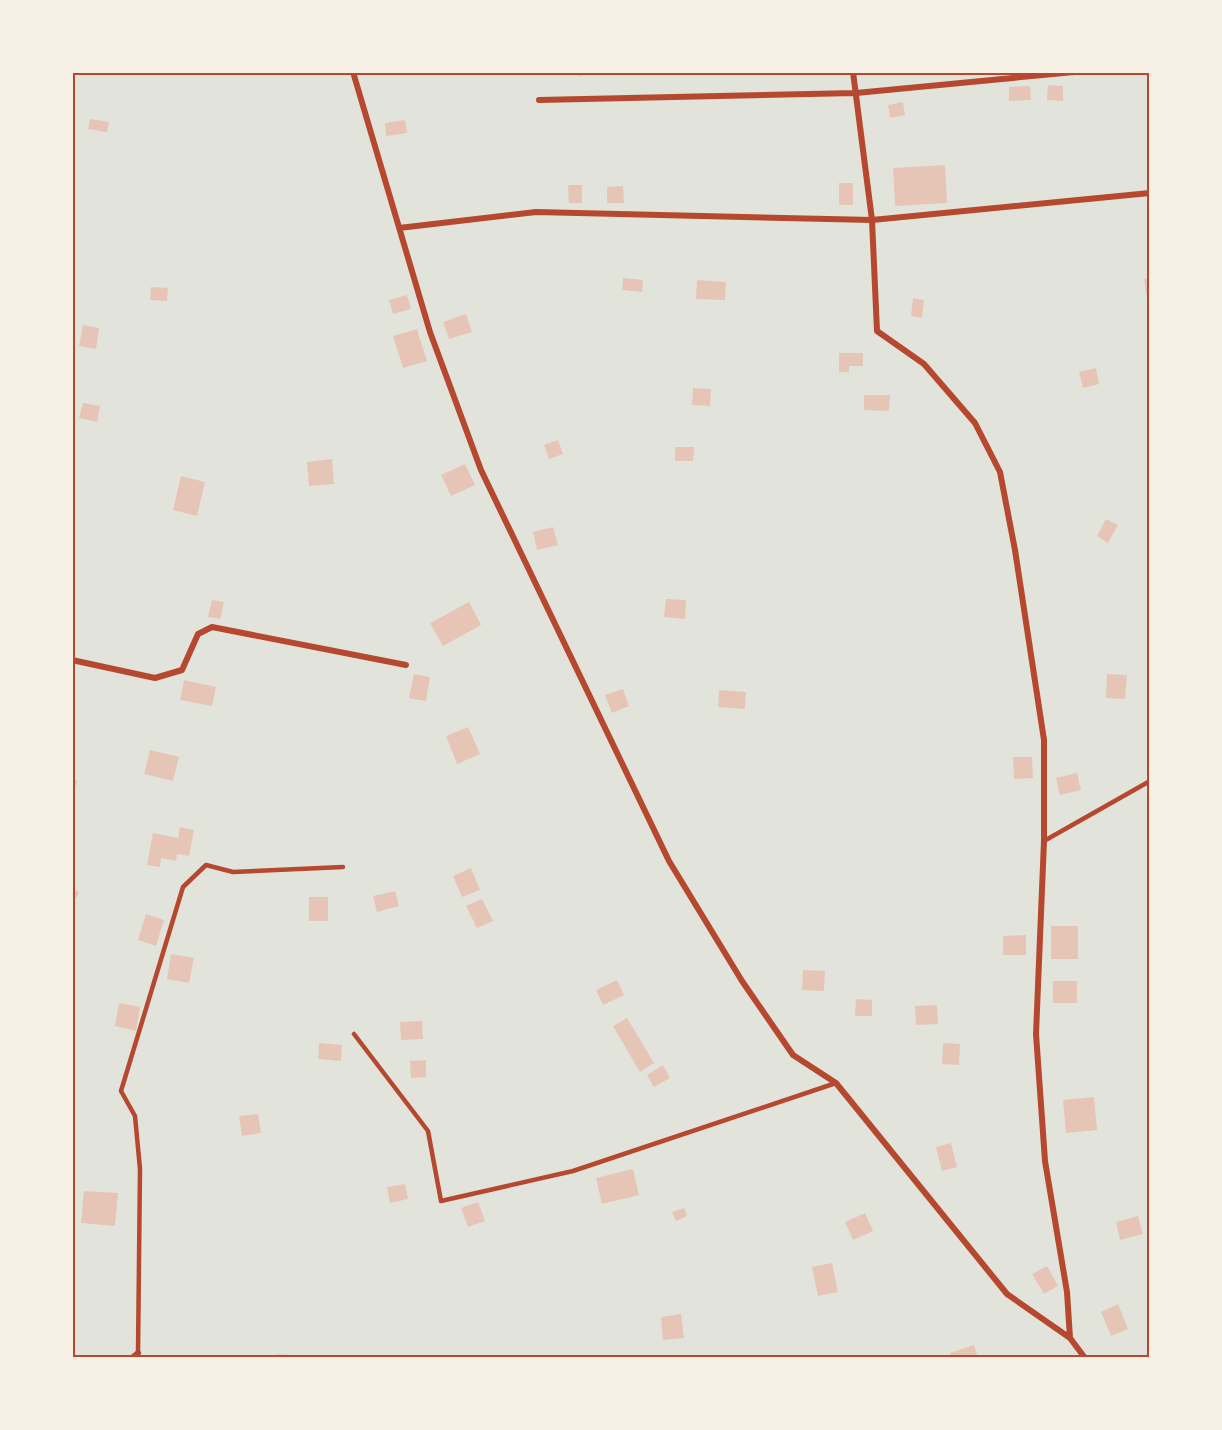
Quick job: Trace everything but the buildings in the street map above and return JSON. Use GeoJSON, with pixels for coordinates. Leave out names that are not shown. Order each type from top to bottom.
{"type":"FeatureCollection","features":[{"type":"Feature","properties":{"kind":"street"},"geometry":{"type":"LineString","coordinates":[[353,72],[430,333],[481,470],[669,861],[742,981],[793,1055],[836,1083],[1007,1294],[1070,1338],[1085,1358]]}},
{"type":"Feature","properties":{"kind":"street"},"geometry":{"type":"LineString","coordinates":[[853,72],[872,220],[877,331],[924,364],[975,423],[1000,472],[1015,550],[1044,740],[1044,841],[1036,1034],[1045,1161],[1067,1292],[1070,1338]]}},
{"type":"Feature","properties":{"kind":"street"},"geometry":{"type":"LineString","coordinates":[[539,100],[856,93],[1074,72]]}},
{"type":"Feature","properties":{"kind":"street"},"geometry":{"type":"LineString","coordinates":[[399,228],[536,212],[872,220],[1150,193]]}},
{"type":"Feature","properties":{"kind":"street"},"geometry":{"type":"LineString","coordinates":[[72,660],[155,678],[182,670],[198,634],[212,627],[406,665]]}},
{"type":"Feature","properties":{"kind":"street"},"geometry":{"type":"LineString","coordinates":[[132,1358],[138,1353]]}},
{"type":"Feature","properties":{"kind":"lane"},"geometry":{"type":"LineString","coordinates":[[1044,841],[1150,781]]}},
{"type":"Feature","properties":{"kind":"lane"},"geometry":{"type":"LineString","coordinates":[[138,1353],[140,1169],[135,1116],[121,1091],[183,888],[206,866],[233,872],[343,867]]}},
{"type":"Feature","properties":{"kind":"lane"},"geometry":{"type":"LineString","coordinates":[[354,1034],[428,1131],[441,1201],[573,1170],[836,1083]]}},
{"type":"Feature","properties":{"kind":"shaded area"},"geometry":{"type":"Polygon","coordinates":[[[72,72],[1150,72],[1150,1358],[72,1358],[72,72]]]}}]}
